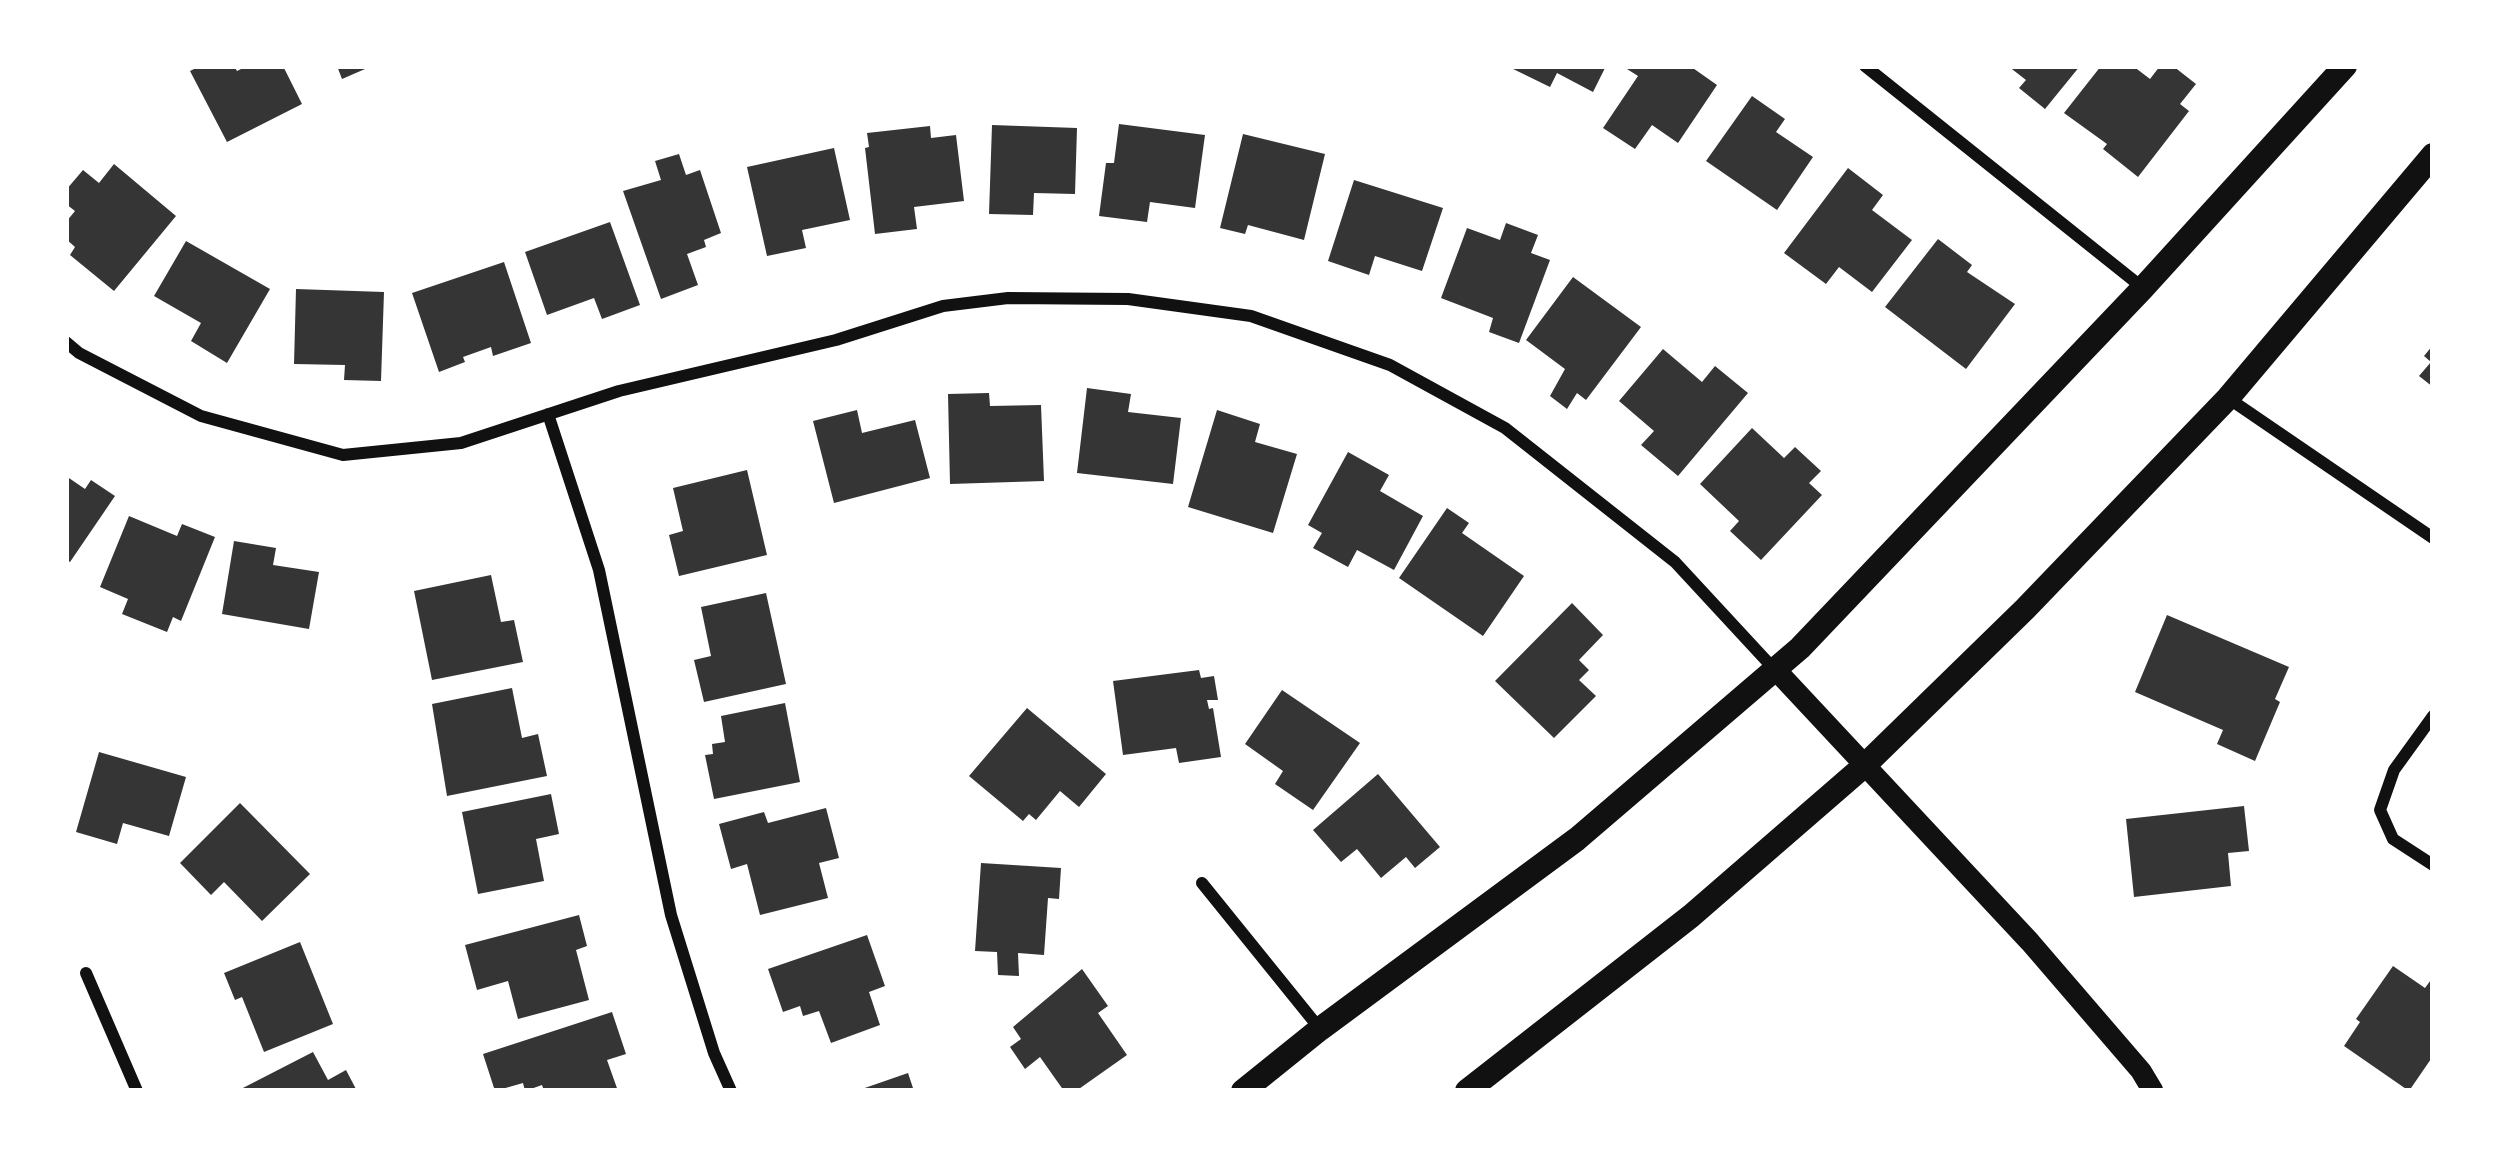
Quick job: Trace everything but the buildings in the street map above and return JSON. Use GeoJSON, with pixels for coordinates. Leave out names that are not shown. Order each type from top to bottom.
{"type":"FeatureCollection","features":[{"type":"Feature","properties":{"kind":"main road"},"geometry":{"type":"LineString","coordinates":[[1243,1091],[1319,1029],[1577,839],[1775,670],[2143,288],[2345,66]]}},
{"type":"Feature","properties":{"kind":"main road"},"geometry":{"type":"LineString","coordinates":[[1468,1091],[1691,916],[1864,766],[2025,609],[2228,398],[2433,155]]}},
{"type":"Feature","properties":{"kind":"street"},"geometry":{"type":"LineString","coordinates":[[1864,66],[2143,288]]}},
{"type":"Feature","properties":{"kind":"street"},"geometry":{"type":"LineString","coordinates":[[66,342],[201,416],[343,455],[460,442],[619,392],[836,340],[943,306],[1008,298],[1128,299],[1251,316],[1390,364],[1505,428],[1675,562],[2030,942],[2153,1091]]}},
{"type":"Feature","properties":{"kind":"street"},"geometry":{"type":"LineString","coordinates":[[2228,398],[2433,538]]}},
{"type":"Feature","properties":{"kind":"street"},"geometry":{"type":"LineString","coordinates":[[548,414],[598,570],[670,914],[714,1053],[731,1091]]}},
{"type":"Feature","properties":{"kind":"street"},"geometry":{"type":"LineString","coordinates":[[2433,716],[2394,770],[2380,810],[2393,838],[2433,866]]}},
{"type":"Feature","properties":{"kind":"street"},"geometry":{"type":"LineString","coordinates":[[1202,883],[1319,1029]]}},
{"type":"Feature","properties":{"kind":"street"},"geometry":{"type":"LineString","coordinates":[[86,973],[137,1091]]}}]}
